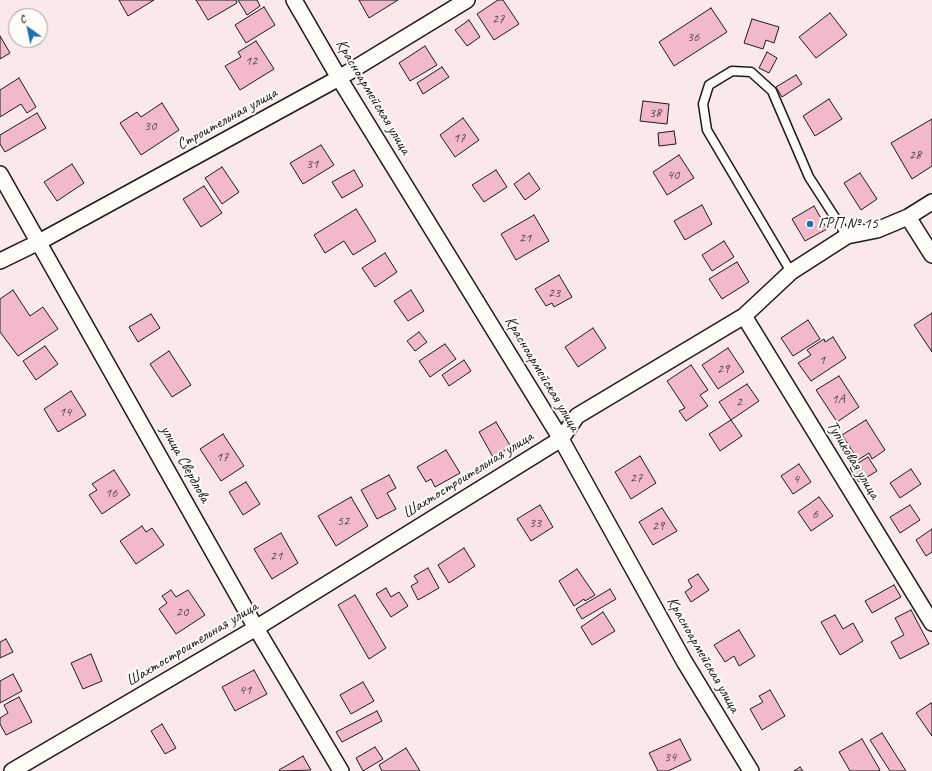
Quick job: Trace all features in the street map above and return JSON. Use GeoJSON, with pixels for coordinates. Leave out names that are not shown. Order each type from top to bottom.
{"type":"FeatureCollection","features":[{"type":"Feature","properties":{"kind":"street","name":"Красноармейская улица"},"geometry":{"type":"LineString","coordinates":[[294,0],[340,78],[561,438],[684,661],[751,771]]}},
{"type":"Feature","properties":{"kind":"street","name":"Строительная улица"},"geometry":{"type":"LineString","coordinates":[[0,261],[39,242],[340,78],[467,0]]}},
{"type":"Feature","properties":{"kind":"street","name":"улица Свердлова"},"geometry":{"type":"LineString","coordinates":[[0,174],[256,628],[341,771]]}},
{"type":"Feature","properties":{"kind":"street","name":"Шахтостроительная улица"},"geometry":{"type":"LineString","coordinates":[[12,771],[256,628],[561,438],[577,416],[744,316],[791,272],[847,236],[877,230],[908,217],[932,202]]}},
{"type":"Feature","properties":{"kind":"street"},"geometry":{"type":"LineString","coordinates":[[908,217],[932,254]]}},
{"type":"Feature","properties":{"kind":"street","name":"Тупиковая улица"},"geometry":{"type":"LineString","coordinates":[[744,316],[932,624]]}},
{"type":"Feature","properties":{"kind":"lane"},"geometry":{"type":"LineString","coordinates":[[791,272],[707,130],[703,104],[709,85],[732,71],[751,72],[772,91],[809,176],[847,236]]}},
{"type":"Feature","properties":{"kind":"building"},"geometry":{"type":"Polygon","coordinates":[[[119,0],[154,0],[128,16],[119,0]]]}},
{"type":"Feature","properties":{"kind":"building"},"geometry":{"type":"Polygon","coordinates":[[[196,0],[236,0],[237,3],[208,20],[196,0]]]}},
{"type":"Feature","properties":{"kind":"building"},"geometry":{"type":"Polygon","coordinates":[[[238,0],[257,0],[260,6],[247,15],[238,0]]]}},
{"type":"Feature","properties":{"kind":"building"},"geometry":{"type":"Polygon","coordinates":[[[359,0],[398,0],[369,18],[359,0]]]}},
{"type":"Feature","properties":{"kind":"building"},"geometry":{"type":"Polygon","coordinates":[[[498,0],[503,0],[519,24],[494,40],[477,14],[498,0]]]}},
{"type":"Feature","properties":{"kind":"building"},"geometry":{"type":"Polygon","coordinates":[[[264,7],[275,25],[246,43],[235,25],[264,7]]]}},
{"type":"Feature","properties":{"kind":"building"},"geometry":{"type":"Polygon","coordinates":[[[711,8],[727,32],[674,66],[659,42],[711,8]]]}},
{"type":"Feature","properties":{"kind":"building"},"geometry":{"type":"Polygon","coordinates":[[[830,13],[847,35],[816,58],[799,37],[830,13]]]}},
{"type":"Feature","properties":{"kind":"building"},"geometry":{"type":"Polygon","coordinates":[[[752,19],[779,27],[774,43],[766,40],[763,49],[744,43],[752,19]]]}},
{"type":"Feature","properties":{"kind":"building"},"geometry":{"type":"Polygon","coordinates":[[[469,20],[480,37],[467,46],[455,30],[469,20]]]}},
{"type":"Feature","properties":{"kind":"building"},"geometry":{"type":"Polygon","coordinates":[[[0,36],[10,53],[0,59],[0,36]]]}},
{"type":"Feature","properties":{"kind":"building"},"geometry":{"type":"Polygon","coordinates":[[[256,41],[274,69],[240,90],[225,66],[241,57],[238,52],[256,41]]]}},
{"type":"Feature","properties":{"kind":"building"},"geometry":{"type":"Polygon","coordinates":[[[425,46],[437,65],[410,81],[399,63],[425,46]]]}},
{"type":"Feature","properties":{"kind":"building"},"geometry":{"type":"Polygon","coordinates":[[[767,52],[777,58],[769,73],[759,68],[767,52]]]}},
{"type":"Feature","properties":{"kind":"building"},"geometry":{"type":"Polygon","coordinates":[[[442,67],[449,77],[423,94],[417,83],[442,67]]]}},
{"type":"Feature","properties":{"kind":"building"},"geometry":{"type":"Polygon","coordinates":[[[796,75],[802,84],[782,97],[776,87],[796,75]]]}},
{"type":"Feature","properties":{"kind":"building"},"geometry":{"type":"Polygon","coordinates":[[[19,78],[36,107],[27,113],[21,104],[0,117],[0,90],[19,78]]]}},
{"type":"Feature","properties":{"kind":"building"},"geometry":{"type":"Polygon","coordinates":[[[829,99],[842,119],[815,136],[803,116],[829,99]]]}},
{"type":"Feature","properties":{"kind":"building"},"geometry":{"type":"Polygon","coordinates":[[[643,101],[669,104],[667,124],[640,121],[643,101]]]}},
{"type":"Feature","properties":{"kind":"building"},"geometry":{"type":"Polygon","coordinates":[[[162,103],[179,130],[141,155],[120,123],[137,112],[141,117],[162,103]]]}},
{"type":"Feature","properties":{"kind":"building"},"geometry":{"type":"Polygon","coordinates":[[[37,113],[46,128],[5,152],[0,144],[0,135],[37,113]]]}},
{"type":"Feature","properties":{"kind":"building"},"geometry":{"type":"Polygon","coordinates":[[[463,118],[479,140],[455,157],[440,135],[463,118]]]}},
{"type":"Feature","properties":{"kind":"building"},"geometry":{"type":"Polygon","coordinates":[[[932,119],[932,166],[912,179],[891,143],[932,119]]]}},
{"type":"Feature","properties":{"kind":"building"},"geometry":{"type":"Polygon","coordinates":[[[674,131],[676,144],[659,146],[658,133],[674,131]]]}},
{"type":"Feature","properties":{"kind":"building"},"geometry":{"type":"Polygon","coordinates":[[[321,145],[334,165],[303,184],[290,163],[321,145]]]}},
{"type":"Feature","properties":{"kind":"building"},"geometry":{"type":"Polygon","coordinates":[[[679,155],[694,178],[667,195],[653,172],[679,155]]]}},
{"type":"Feature","properties":{"kind":"building"},"geometry":{"type":"Polygon","coordinates":[[[72,164],[84,183],[57,201],[44,182],[72,164]]]}},
{"type":"Feature","properties":{"kind":"building"},"geometry":{"type":"Polygon","coordinates":[[[222,167],[239,192],[222,204],[205,178],[222,167]]]}},
{"type":"Feature","properties":{"kind":"building"},"geometry":{"type":"Polygon","coordinates":[[[354,170],[363,186],[342,198],[332,182],[354,170]]]}},
{"type":"Feature","properties":{"kind":"building"},"geometry":{"type":"Polygon","coordinates":[[[496,170],[507,187],[484,202],[472,185],[496,170]]]}},
{"type":"Feature","properties":{"kind":"building"},"geometry":{"type":"Polygon","coordinates":[[[529,173],[540,189],[525,200],[514,184],[529,173]]]}},
{"type":"Feature","properties":{"kind":"building"},"geometry":{"type":"Polygon","coordinates":[[[860,173],[877,199],[861,210],[844,183],[860,173]]]}},
{"type":"Feature","properties":{"kind":"building"},"geometry":{"type":"Polygon","coordinates":[[[204,186],[222,213],[201,227],[183,199],[204,186]]]}},
{"type":"Feature","properties":{"kind":"building"},"geometry":{"type":"Polygon","coordinates":[[[702,205],[712,224],[685,240],[674,221],[702,205]]]}},
{"type":"Feature","properties":{"kind":"building","name":"ГРП № 15"},"geometry":{"type":"Polygon","coordinates":[[[814,206],[827,229],[805,241],[792,219],[814,206]]]}},
{"type":"Feature","properties":{"kind":"building"},"geometry":{"type":"Polygon","coordinates":[[[356,209],[376,241],[353,255],[344,241],[325,253],[314,235],[356,209]]]}},
{"type":"Feature","properties":{"kind":"building"},"geometry":{"type":"Polygon","coordinates":[[[534,215],[549,241],[516,260],[501,234],[534,215]]]}},
{"type":"Feature","properties":{"kind":"building"},"geometry":{"type":"Polygon","coordinates":[[[724,241],[734,257],[712,271],[702,255],[724,241]]]}},
{"type":"Feature","properties":{"kind":"building"},"geometry":{"type":"Polygon","coordinates":[[[385,253],[397,272],[375,287],[362,268],[385,253]]]}},
{"type":"Feature","properties":{"kind":"building"},"geometry":{"type":"Polygon","coordinates":[[[737,262],[749,282],[722,299],[709,279],[737,262]]]}},
{"type":"Feature","properties":{"kind":"building"},"geometry":{"type":"Polygon","coordinates":[[[559,275],[572,297],[554,307],[552,303],[546,306],[535,289],[559,275]]]}},
{"type":"Feature","properties":{"kind":"building"},"geometry":{"type":"Polygon","coordinates":[[[13,290],[30,316],[43,307],[58,329],[18,356],[0,332],[0,299],[13,290]]]}},
{"type":"Feature","properties":{"kind":"building"},"geometry":{"type":"Polygon","coordinates":[[[411,290],[424,311],[408,321],[394,301],[411,290]]]}},
{"type":"Feature","properties":{"kind":"building"},"geometry":{"type":"Polygon","coordinates":[[[932,313],[932,352],[914,325],[932,313]]]}},
{"type":"Feature","properties":{"kind":"building"},"geometry":{"type":"Polygon","coordinates":[[[151,314],[160,328],[138,342],[129,327],[151,314]]]}},
{"type":"Feature","properties":{"kind":"building"},"geometry":{"type":"Polygon","coordinates":[[[808,320],[820,339],[793,356],[781,338],[808,320]]]}},
{"type":"Feature","properties":{"kind":"building"},"geometry":{"type":"Polygon","coordinates":[[[593,328],[606,348],[578,367],[565,347],[593,328]]]}},
{"type":"Feature","properties":{"kind":"building"},"geometry":{"type":"Polygon","coordinates":[[[419,332],[427,342],[415,351],[407,341],[419,332]]]}},
{"type":"Feature","properties":{"kind":"building"},"geometry":{"type":"Polygon","coordinates":[[[833,337],[846,358],[811,381],[798,363],[811,355],[807,350],[824,339],[825,342],[833,337]]]}},
{"type":"Feature","properties":{"kind":"building"},"geometry":{"type":"Polygon","coordinates":[[[445,344],[456,359],[430,377],[419,361],[445,344]]]}},
{"type":"Feature","properties":{"kind":"building"},"geometry":{"type":"Polygon","coordinates":[[[45,346],[58,364],[36,380],[23,361],[45,346]]]}},
{"type":"Feature","properties":{"kind":"building"},"geometry":{"type":"Polygon","coordinates":[[[728,348],[744,372],[718,389],[702,365],[728,348]]]}},
{"type":"Feature","properties":{"kind":"building"},"geometry":{"type":"Polygon","coordinates":[[[169,351],[191,385],[172,397],[150,364],[169,351]]]}},
{"type":"Feature","properties":{"kind":"building"},"geometry":{"type":"Polygon","coordinates":[[[464,360],[471,371],[449,386],[442,375],[464,360]]]}},
{"type":"Feature","properties":{"kind":"building"},"geometry":{"type":"Polygon","coordinates":[[[691,365],[708,390],[700,395],[708,406],[686,421],[679,411],[685,408],[667,381],[691,365]]]}},
{"type":"Feature","properties":{"kind":"building"},"geometry":{"type":"Polygon","coordinates":[[[839,376],[859,407],[837,422],[816,390],[839,376]]]}},
{"type":"Feature","properties":{"kind":"building"},"geometry":{"type":"Polygon","coordinates":[[[747,384],[759,401],[731,420],[719,402],[747,384]]]}},
{"type":"Feature","properties":{"kind":"building"},"geometry":{"type":"Polygon","coordinates":[[[71,391],[86,415],[58,432],[44,409],[71,391]]]}},
{"type":"Feature","properties":{"kind":"building"},"geometry":{"type":"Polygon","coordinates":[[[731,420],[742,436],[720,451],[709,434],[731,420]]]}},
{"type":"Feature","properties":{"kind":"building"},"geometry":{"type":"Polygon","coordinates":[[[866,420],[885,450],[872,459],[869,453],[858,460],[842,435],[866,420]]]}},
{"type":"Feature","properties":{"kind":"building"},"geometry":{"type":"Polygon","coordinates":[[[496,422],[511,447],[493,457],[479,432],[496,422]]]}},
{"type":"Feature","properties":{"kind":"building"},"geometry":{"type":"Polygon","coordinates":[[[223,434],[244,466],[221,481],[200,449],[223,434]]]}},
{"type":"Feature","properties":{"kind":"building"},"geometry":{"type":"Polygon","coordinates":[[[446,450],[460,473],[435,487],[431,479],[426,482],[417,467],[446,450]]]}},
{"type":"Feature","properties":{"kind":"building"},"geometry":{"type":"Polygon","coordinates":[[[640,456],[656,483],[631,499],[615,472],[640,456]]]}},
{"type":"Feature","properties":{"kind":"building"},"geometry":{"type":"Polygon","coordinates":[[[868,457],[877,471],[859,482],[850,468],[868,457]]]}},
{"type":"Feature","properties":{"kind":"building"},"geometry":{"type":"Polygon","coordinates":[[[799,464],[811,482],[793,494],[781,476],[799,464]]]}},
{"type":"Feature","properties":{"kind":"building"},"geometry":{"type":"Polygon","coordinates":[[[911,469],[921,484],[900,498],[890,483],[911,469]]]}},
{"type":"Feature","properties":{"kind":"building"},"geometry":{"type":"Polygon","coordinates":[[[114,470],[130,495],[102,514],[89,495],[97,490],[92,484],[114,470]]]}},
{"type":"Feature","properties":{"kind":"building"},"geometry":{"type":"Polygon","coordinates":[[[389,475],[396,488],[387,493],[396,509],[377,519],[361,490],[389,475]]]}},
{"type":"Feature","properties":{"kind":"building"},"geometry":{"type":"Polygon","coordinates":[[[246,482],[260,504],[243,515],[229,492],[246,482]]]}},
{"type":"Feature","properties":{"kind":"building"},"geometry":{"type":"Polygon","coordinates":[[[351,497],[368,526],[336,546],[318,516],[351,497]]]}},
{"type":"Feature","properties":{"kind":"building"},"geometry":{"type":"Polygon","coordinates":[[[819,497],[833,516],[811,531],[798,512],[819,497]]]}},
{"type":"Feature","properties":{"kind":"building"},"geometry":{"type":"Polygon","coordinates":[[[540,505],[553,527],[531,541],[517,519],[540,505]]]}},
{"type":"Feature","properties":{"kind":"building"},"geometry":{"type":"Polygon","coordinates":[[[910,505],[920,520],[900,533],[890,517],[910,505]]]}},
{"type":"Feature","properties":{"kind":"building"},"geometry":{"type":"Polygon","coordinates":[[[662,508],[677,531],[653,545],[639,522],[662,508]]]}},
{"type":"Feature","properties":{"kind":"building"},"geometry":{"type":"Polygon","coordinates":[[[142,526],[146,532],[152,528],[164,545],[136,564],[120,541],[142,526]]]}},
{"type":"Feature","properties":{"kind":"building"},"geometry":{"type":"Polygon","coordinates":[[[932,529],[932,552],[926,556],[916,540],[932,529]]]}},
{"type":"Feature","properties":{"kind":"building"},"geometry":{"type":"Polygon","coordinates":[[[281,533],[298,563],[272,579],[254,549],[281,533]]]}},
{"type":"Feature","properties":{"kind":"building"},"geometry":{"type":"Polygon","coordinates":[[[464,548],[475,566],[449,583],[438,565],[464,548]]]}},
{"type":"Feature","properties":{"kind":"building"},"geometry":{"type":"Polygon","coordinates":[[[428,568],[439,588],[418,600],[411,586],[418,582],[414,576],[428,568]]]}},
{"type":"Feature","properties":{"kind":"building"},"geometry":{"type":"Polygon","coordinates":[[[577,569],[595,595],[585,601],[584,599],[574,606],[559,581],[577,569]]]}},
{"type":"Feature","properties":{"kind":"building"},"geometry":{"type":"Polygon","coordinates":[[[698,574],[709,590],[691,602],[685,592],[692,587],[688,580],[698,574]]]}},
{"type":"Feature","properties":{"kind":"building"},"geometry":{"type":"Polygon","coordinates":[[[894,585],[901,597],[872,613],[865,601],[894,585]]]}},
{"type":"Feature","properties":{"kind":"building"},"geometry":{"type":"Polygon","coordinates":[[[386,588],[391,597],[399,592],[408,606],[391,617],[376,594],[386,588]]]}},
{"type":"Feature","properties":{"kind":"building"},"geometry":{"type":"Polygon","coordinates":[[[610,589],[616,599],[582,619],[576,609],[610,589]]]}},
{"type":"Feature","properties":{"kind":"building"},"geometry":{"type":"Polygon","coordinates":[[[171,590],[176,597],[188,590],[205,615],[176,634],[159,609],[167,603],[162,596],[171,590]]]}},
{"type":"Feature","properties":{"kind":"building"},"geometry":{"type":"Polygon","coordinates":[[[355,595],[386,648],[369,659],[338,605],[355,595]]]}},
{"type":"Feature","properties":{"kind":"building"},"geometry":{"type":"Polygon","coordinates":[[[911,610],[929,644],[900,659],[891,642],[904,635],[895,618],[911,610]]]}},
{"type":"Feature","properties":{"kind":"building"},"geometry":{"type":"Polygon","coordinates":[[[603,612],[615,631],[592,645],[581,627],[603,612]]]}},
{"type":"Feature","properties":{"kind":"building"},"geometry":{"type":"Polygon","coordinates":[[[835,615],[843,629],[853,623],[863,641],[840,655],[821,622],[835,615]]]}},
{"type":"Feature","properties":{"kind":"building"},"geometry":{"type":"Polygon","coordinates":[[[739,630],[755,656],[739,666],[734,656],[725,662],[714,645],[739,630]]]}},
{"type":"Feature","properties":{"kind":"building"},"geometry":{"type":"Polygon","coordinates":[[[6,639],[13,652],[0,658],[0,642],[6,639]]]}},
{"type":"Feature","properties":{"kind":"building"},"geometry":{"type":"Polygon","coordinates":[[[91,654],[102,681],[83,689],[71,663],[91,654]]]}},
{"type":"Feature","properties":{"kind":"building"},"geometry":{"type":"Polygon","coordinates":[[[254,670],[267,694],[235,711],[222,687],[254,670]]]}},
{"type":"Feature","properties":{"kind":"building"},"geometry":{"type":"Polygon","coordinates":[[[13,674],[22,691],[0,703],[0,681],[13,674]]]}},
{"type":"Feature","properties":{"kind":"building"},"geometry":{"type":"Polygon","coordinates":[[[363,682],[374,701],[351,714],[340,695],[363,682]]]}},
{"type":"Feature","properties":{"kind":"building"},"geometry":{"type":"Polygon","coordinates":[[[770,690],[785,716],[762,730],[750,709],[763,702],[759,696],[770,690]]]}},
{"type":"Feature","properties":{"kind":"building"},"geometry":{"type":"Polygon","coordinates":[[[19,697],[32,722],[6,735],[0,724],[0,718],[8,713],[4,705],[19,697]]]}},
{"type":"Feature","properties":{"kind":"building"},"geometry":{"type":"Polygon","coordinates":[[[931,703],[932,705],[932,736],[916,713],[931,703]]]}},
{"type":"Feature","properties":{"kind":"building"},"geometry":{"type":"Polygon","coordinates":[[[377,711],[382,721],[342,742],[336,732],[377,711]]]}},
{"type":"Feature","properties":{"kind":"building"},"geometry":{"type":"Polygon","coordinates":[[[162,724],[176,748],[165,754],[151,731],[162,724]]]}},
{"type":"Feature","properties":{"kind":"building"},"geometry":{"type":"Polygon","coordinates":[[[882,733],[906,771],[890,771],[870,740],[882,733]]]}},
{"type":"Feature","properties":{"kind":"building"},"geometry":{"type":"Polygon","coordinates":[[[680,739],[691,760],[668,771],[658,771],[649,753],[680,739]]]}},
{"type":"Feature","properties":{"kind":"building"},"geometry":{"type":"Polygon","coordinates":[[[862,739],[880,770],[850,771],[839,752],[862,739]]]}},
{"type":"Feature","properties":{"kind":"building"},"geometry":{"type":"Polygon","coordinates":[[[375,747],[383,759],[363,771],[356,758],[375,747]]]}},
{"type":"Feature","properties":{"kind":"building"},"geometry":{"type":"Polygon","coordinates":[[[406,748],[420,771],[382,771],[379,765],[406,748]]]}},
{"type":"Feature","properties":{"kind":"building"},"geometry":{"type":"Polygon","coordinates":[[[303,756],[311,770],[279,770],[303,756]]]}},
{"type":"Feature","properties":{"kind":"building"},"geometry":{"type":"Polygon","coordinates":[[[800,767],[803,771],[794,771],[800,767]]]}},
{"type":"Feature","properties":{"kind":"place","name":"ГРП № 15"},"geometry":{"type":"Point","coordinates":[810,224]}}]}
